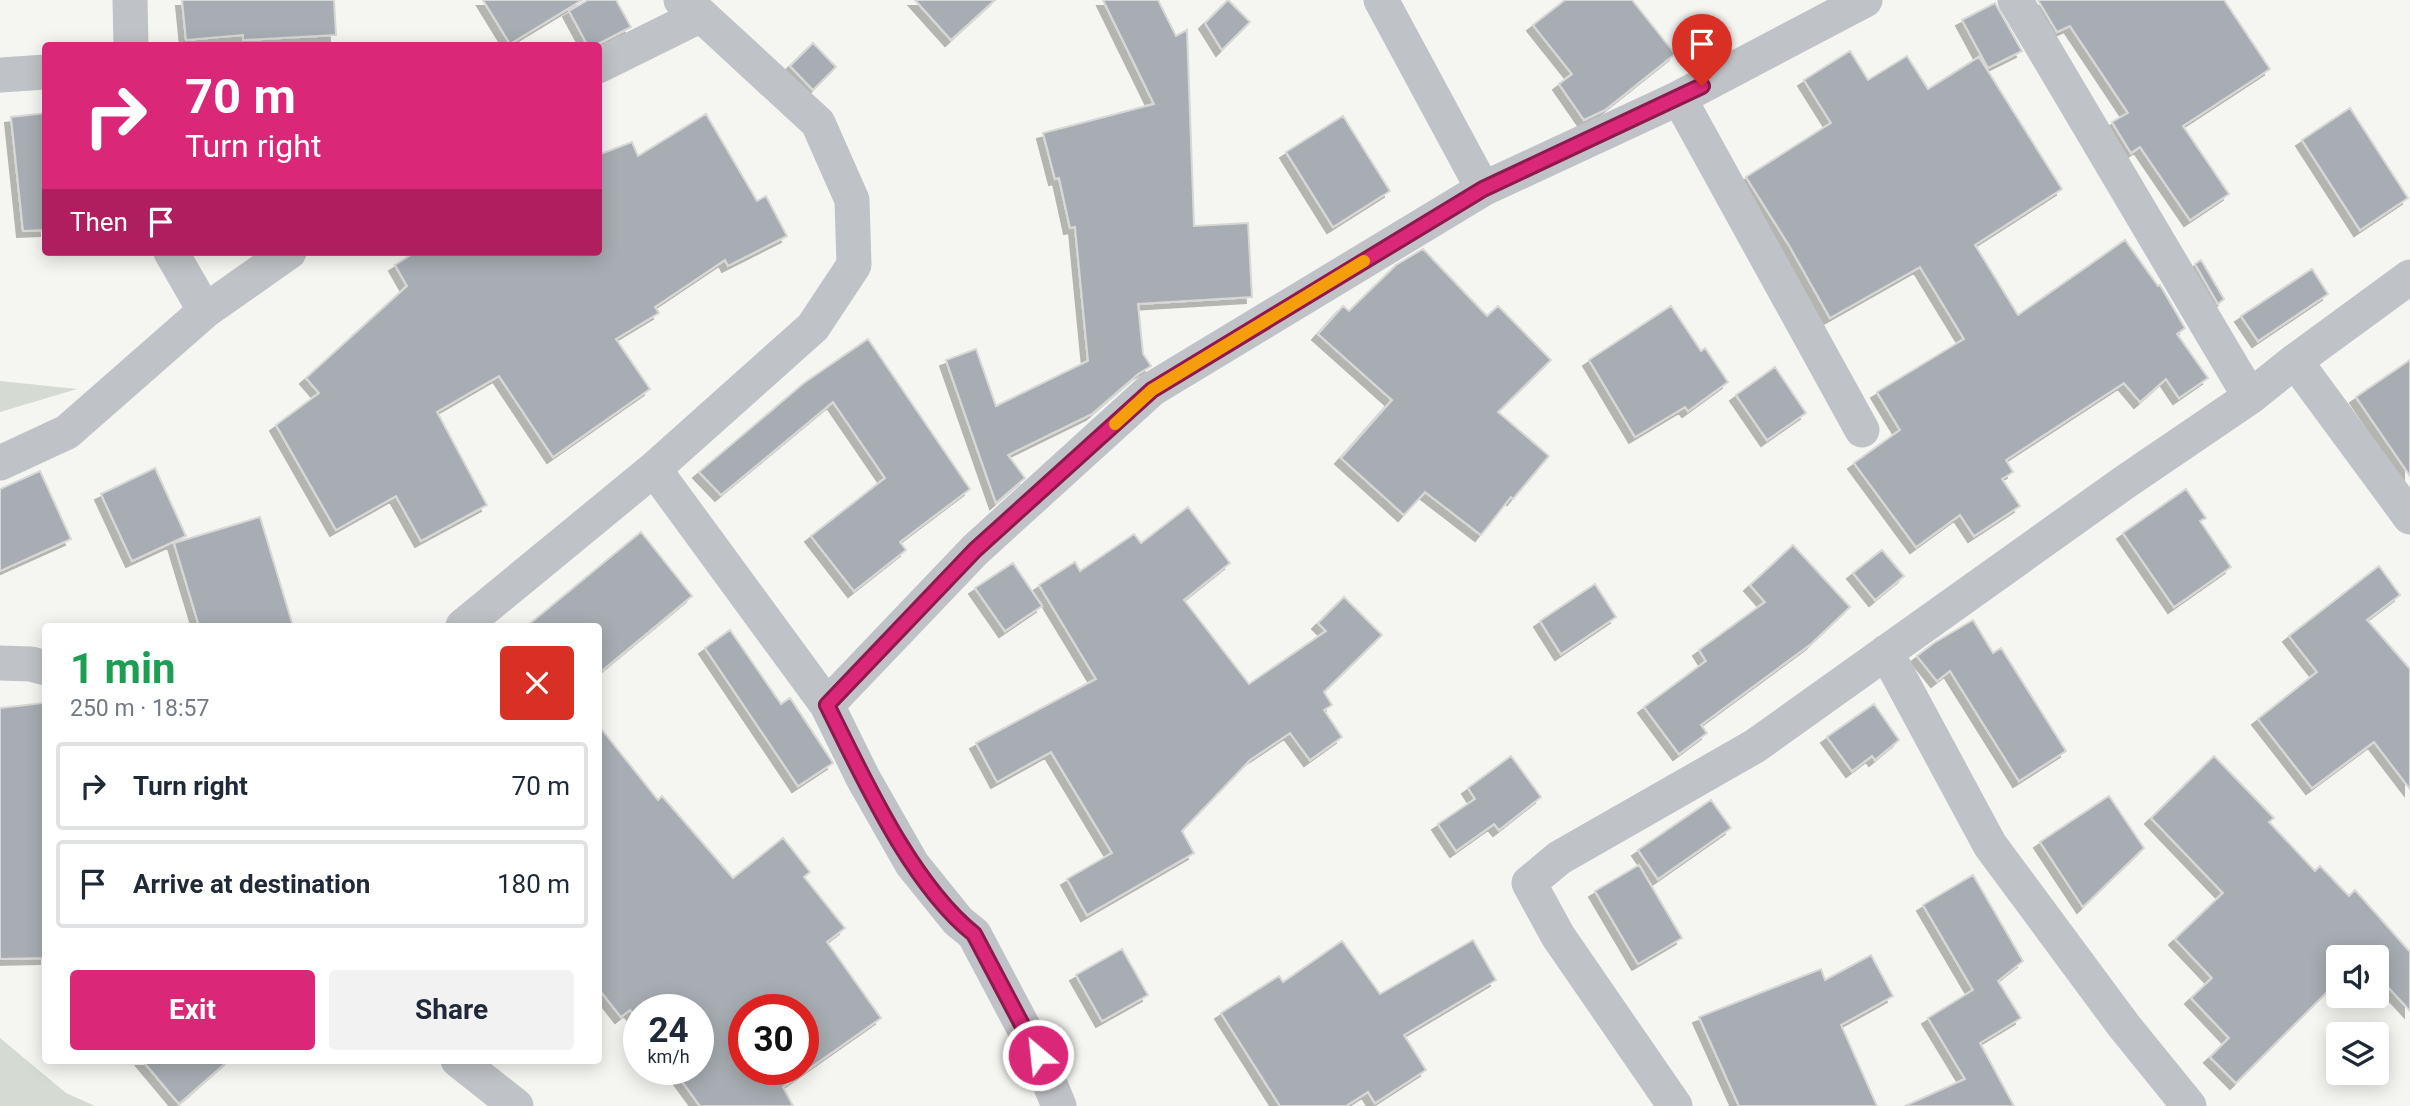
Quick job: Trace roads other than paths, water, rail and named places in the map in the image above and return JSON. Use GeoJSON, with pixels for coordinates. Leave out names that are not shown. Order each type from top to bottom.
{"type":"FeatureCollection","features":[{"type":"Feature","properties":{"kind":"street"},"geometry":{"type":"LineString","coordinates":[[130,0],[131,42]]}},
{"type":"Feature","properties":{"kind":"street"},"geometry":{"type":"LineString","coordinates":[[1381,0],[1483,189]]}},
{"type":"Feature","properties":{"kind":"street"},"geometry":{"type":"LineString","coordinates":[[827,705],[975,550],[1152,390],[1483,189],[1679,99],[1865,0]]}},
{"type":"Feature","properties":{"kind":"street"},"geometry":{"type":"LineString","coordinates":[[2015,0],[2250,397]]}},
{"type":"Feature","properties":{"kind":"street"},"geometry":{"type":"LineString","coordinates":[[467,623],[654,469],[813,327],[854,265],[852,200],[818,123],[691,7],[602,63]]}},
{"type":"Feature","properties":{"kind":"street"},"geometry":{"type":"LineString","coordinates":[[0,75],[42,72]]}},
{"type":"Feature","properties":{"kind":"street"},"geometry":{"type":"LineString","coordinates":[[1679,99],[1862,430]]}},
{"type":"Feature","properties":{"kind":"street"},"geometry":{"type":"LineString","coordinates":[[173,256],[205,311]]}},
{"type":"Feature","properties":{"kind":"street"},"geometry":{"type":"LineString","coordinates":[[0,463],[67,432],[205,311],[283,256]]}},
{"type":"Feature","properties":{"kind":"street"},"geometry":{"type":"LineString","coordinates":[[1675,1106],[1558,936],[1529,883],[1559,858],[1755,746],[2125,482],[2250,397],[2295,360],[2410,277]]}},
{"type":"Feature","properties":{"kind":"street"},"geometry":{"type":"LineString","coordinates":[[2295,360],[2410,517]]}},
{"type":"Feature","properties":{"kind":"street"},"geometry":{"type":"LineString","coordinates":[[654,469],[827,705],[863,778],[912,864],[958,921],[974,934],[1038,1055],[1059,1106]]}},
{"type":"Feature","properties":{"kind":"street"},"geometry":{"type":"LineString","coordinates":[[1886,652],[1990,845],[2124,1026],[2189,1106]]}},
{"type":"Feature","properties":{"kind":"street"},"geometry":{"type":"LineString","coordinates":[[0,663],[42,667]]}},
{"type":"Feature","properties":{"kind":"street"},"geometry":{"type":"LineString","coordinates":[[463,1064],[516,1106]]}}]}
